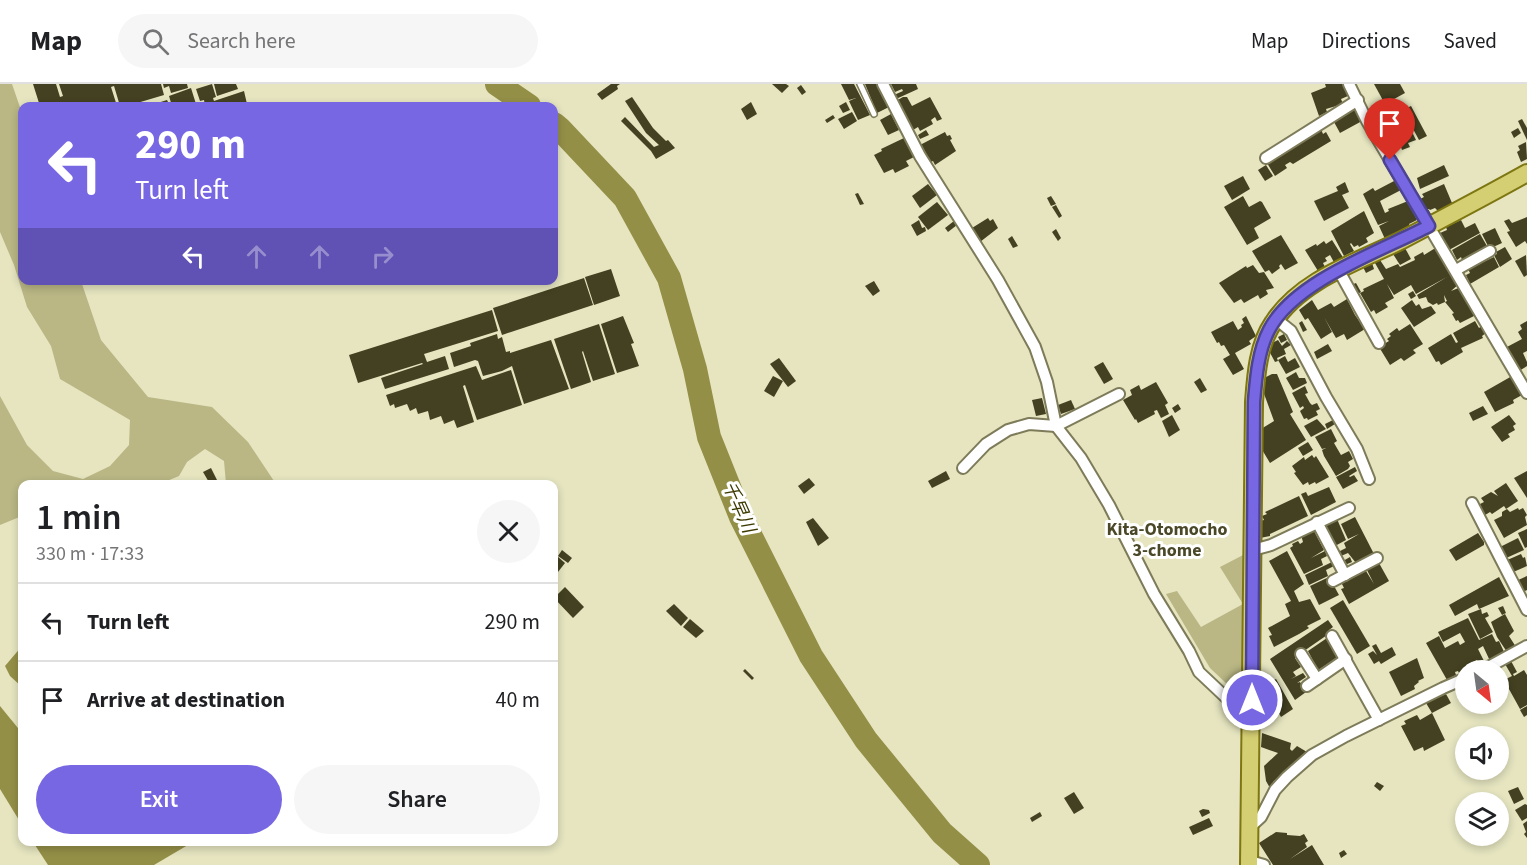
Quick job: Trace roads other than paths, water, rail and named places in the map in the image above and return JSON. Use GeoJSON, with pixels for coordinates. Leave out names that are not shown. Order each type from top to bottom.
{"type":"FeatureCollection","features":[{"type":"Feature","properties":{"kind":"main road"},"geometry":{"type":"LineString","coordinates":[[1254,864],[1250,827],[1256,385],[1263,345],[1268,332],[1276,319],[1305,290],[1526,176]]}},
{"type":"Feature","properties":{"kind":"street"},"geometry":{"type":"LineString","coordinates":[[883,84],[920,156],[998,280],[1035,347],[1047,382],[1056,426],[1081,458],[1109,505],[1154,594],[1189,651],[1198,672],[1251,722]]}},
{"type":"Feature","properties":{"kind":"street"},"geometry":{"type":"LineString","coordinates":[[1349,84],[1367,121],[1527,393]]}},
{"type":"Feature","properties":{"kind":"street"},"geometry":{"type":"LineString","coordinates":[[1266,158],[1358,100]]}},
{"type":"Feature","properties":{"kind":"street"},"geometry":{"type":"LineString","coordinates":[[1456,270],[1490,250]]}},
{"type":"Feature","properties":{"kind":"street"},"geometry":{"type":"LineString","coordinates":[[1338,271],[1379,343]]}},
{"type":"Feature","properties":{"kind":"street"},"geometry":{"type":"LineString","coordinates":[[1276,319],[1291,331],[1357,449],[1369,479]]}},
{"type":"Feature","properties":{"kind":"street"},"geometry":{"type":"LineString","coordinates":[[963,468],[986,444],[1008,430],[1029,424],[1056,426],[1119,394]]}},
{"type":"Feature","properties":{"kind":"street"},"geometry":{"type":"LineString","coordinates":[[1472,503],[1527,610]]}},
{"type":"Feature","properties":{"kind":"street"},"geometry":{"type":"LineString","coordinates":[[1253,550],[1271,545],[1349,508]]}},
{"type":"Feature","properties":{"kind":"street"},"geometry":{"type":"LineString","coordinates":[[1317,522],[1345,575]]}},
{"type":"Feature","properties":{"kind":"street"},"geometry":{"type":"LineString","coordinates":[[1333,581],[1377,558]]}},
{"type":"Feature","properties":{"kind":"street"},"geometry":{"type":"LineString","coordinates":[[1332,636],[1379,720]]}},
{"type":"Feature","properties":{"kind":"street"},"geometry":{"type":"LineString","coordinates":[[1501,660],[1527,646]]}},
{"type":"Feature","properties":{"kind":"street"},"geometry":{"type":"LineString","coordinates":[[1301,654],[1317,679]]}},
{"type":"Feature","properties":{"kind":"street"},"geometry":{"type":"LineString","coordinates":[[1307,686],[1346,659]]}},
{"type":"Feature","properties":{"kind":"street"},"geometry":{"type":"LineString","coordinates":[[1250,827],[1261,817],[1281,784],[1312,755],[1455,683]]}},
{"type":"Feature","properties":{"kind":"lane"},"geometry":{"type":"LineString","coordinates":[[860,84],[874,114]]}},
{"type":"Feature","properties":{"kind":"waterway","name":"千早川"},"geometry":{"type":"LineString","coordinates":[[497,84],[523,102]]}},
{"type":"Feature","properties":{"kind":"waterway","name":"千早川"},"geometry":{"type":"LineString","coordinates":[[558,127],[625,198],[669,278],[695,369],[709,437],[741,517],[811,656],[866,740],[942,833],[978,865]]}},
{"type":"Feature","properties":{"kind":"district","name":"Kita-Otomocho 3-chome"},"geometry":{"type":"Point","coordinates":[1167,539]}}]}
